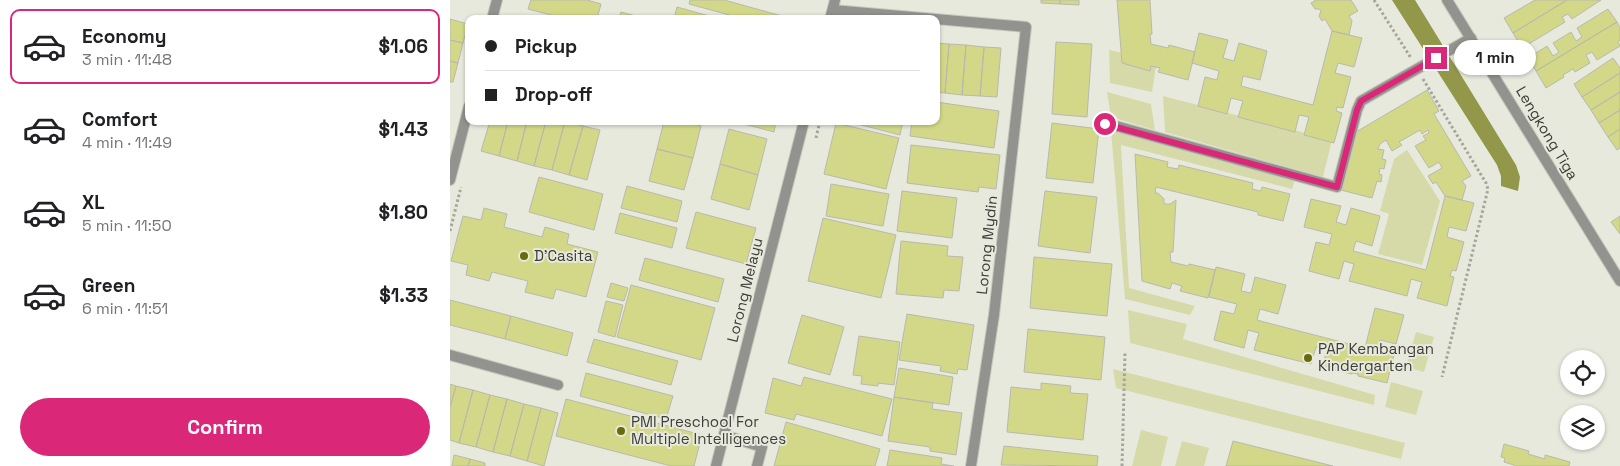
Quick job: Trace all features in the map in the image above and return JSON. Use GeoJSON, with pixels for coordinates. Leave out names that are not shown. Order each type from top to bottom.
{"type":"FeatureCollection","features":[{"type":"Feature","properties":{"kind":"street"},"geometry":{"type":"LineString","coordinates":[[493,15],[497,0]]}},
{"type":"Feature","properties":{"kind":"street","name":"Lengkong Tiga"},"geometry":{"type":"LineString","coordinates":[[1446,0],[1620,281]]}},
{"type":"Feature","properties":{"kind":"street","name":"Lorong Mydin"},"geometry":{"type":"LineString","coordinates":[[833,9],[897,15]]}},
{"type":"Feature","properties":{"kind":"street","name":"Lorong Mydin"},"geometry":{"type":"LineString","coordinates":[[940,19],[1026,27],[994,315],[971,466]]}},
{"type":"Feature","properties":{"kind":"street"},"geometry":{"type":"LineString","coordinates":[[1105,124],[1337,187],[1358,106],[1361,101],[1471,38]]}},
{"type":"Feature","properties":{"kind":"street"},"geometry":{"type":"LineString","coordinates":[[450,180],[465,122]]}},
{"type":"Feature","properties":{"kind":"street","name":"Lorong Melayu"},"geometry":{"type":"LineString","coordinates":[[716,466],[803,125]]}},
{"type":"Feature","properties":{"kind":"street"},"geometry":{"type":"LineString","coordinates":[[450,355],[558,386]]}},
{"type":"Feature","properties":{"kind":"street"},"geometry":{"type":"LineString","coordinates":[[724,435],[762,447],[757,466]]}},
{"type":"Feature","properties":{"kind":"path"},"geometry":{"type":"LineString","coordinates":[[1374,0],[1420,68],[1488,189],[1442,377]]}},
{"type":"Feature","properties":{"kind":"path"},"geometry":{"type":"LineString","coordinates":[[1122,466],[1125,353]]}},
{"type":"Feature","properties":{"kind":"shaded area"},"geometry":{"type":"Polygon","coordinates":[[[1392,0],[1415,0],[1516,165],[1520,177],[1518,191],[1501,186],[1501,176],[1497,165],[1392,0]]]}},
{"type":"Feature","properties":{"kind":"shaded area"},"geometry":{"type":"Polygon","coordinates":[[[1109,50],[1157,60],[1152,92],[1110,83],[1109,50]]]}},
{"type":"Feature","properties":{"kind":"shaded area"},"geometry":{"type":"Polygon","coordinates":[[[1107,92],[1151,104],[1155,130],[1111,117],[1107,92]]]}},
{"type":"Feature","properties":{"kind":"shaded area"},"geometry":{"type":"Polygon","coordinates":[[[1163,96],[1332,140],[1323,177],[1165,132],[1163,96]]]}},
{"type":"Feature","properties":{"kind":"shaded area"},"geometry":{"type":"Polygon","coordinates":[[[1111,130],[1295,179],[1292,189],[1121,145],[1129,288],[1195,306],[1190,315],[1125,299],[1111,130]]]}},
{"type":"Feature","properties":{"kind":"shaded area"},"geometry":{"type":"Polygon","coordinates":[[[1407,150],[1440,201],[1422,265],[1378,254],[1389,214],[1380,211],[1394,159],[1407,150]]]}},
{"type":"Feature","properties":{"kind":"shaded area"},"geometry":{"type":"Polygon","coordinates":[[[1128,310],[1187,324],[1183,339],[1375,395],[1374,405],[1130,343],[1128,310]]]}},
{"type":"Feature","properties":{"kind":"shaded area"},"geometry":{"type":"Polygon","coordinates":[[[1416,332],[1434,337],[1424,372],[1406,367],[1416,332]]]}},
{"type":"Feature","properties":{"kind":"shaded area"},"geometry":{"type":"Polygon","coordinates":[[[1113,369],[1405,443],[1401,459],[1116,388],[1113,369]]]}},
{"type":"Feature","properties":{"kind":"shaded area"},"geometry":{"type":"Polygon","coordinates":[[[1391,382],[1423,391],[1416,415],[1385,407],[1391,382]]]}},
{"type":"Feature","properties":{"kind":"shaded area"},"geometry":{"type":"Polygon","coordinates":[[[1141,430],[1168,437],[1161,466],[1132,466],[1141,430]]]}},
{"type":"Feature","properties":{"kind":"shaded area"},"geometry":{"type":"Polygon","coordinates":[[[1182,441],[1209,448],[1204,466],[1175,466],[1182,441]]]}},
{"type":"Feature","properties":{"kind":"building"},"geometry":{"type":"Polygon","coordinates":[[[531,0],[587,0],[601,4],[598,15],[551,15],[528,9],[531,0]]]}},
{"type":"Feature","properties":{"kind":"building"},"geometry":{"type":"Polygon","coordinates":[[[690,0],[724,0],[778,15],[729,15],[689,4],[690,0]]]}},
{"type":"Feature","properties":{"kind":"building"},"geometry":{"type":"Polygon","coordinates":[[[1041,0],[1060,0],[1060,4],[1041,3],[1041,0]]]}},
{"type":"Feature","properties":{"kind":"building"},"geometry":{"type":"Polygon","coordinates":[[[1060,0],[1079,0],[1079,5],[1060,4],[1060,0]]]}},
{"type":"Feature","properties":{"kind":"building"},"geometry":{"type":"Polygon","coordinates":[[[1117,0],[1150,0],[1151,44],[1168,48],[1169,45],[1195,52],[1188,80],[1158,72],[1160,68],[1151,66],[1150,71],[1122,63],[1117,0]]]}},
{"type":"Feature","properties":{"kind":"building"},"geometry":{"type":"Polygon","coordinates":[[[1314,0],[1351,0],[1358,11],[1349,16],[1352,21],[1349,35],[1332,31],[1325,19],[1322,21],[1319,16],[1321,11],[1315,9],[1311,3],[1314,0]]]}},
{"type":"Feature","properties":{"kind":"building"},"geometry":{"type":"Polygon","coordinates":[[[1535,0],[1567,0],[1513,33],[1504,18],[1535,0]]]}},
{"type":"Feature","properties":{"kind":"building"},"geometry":{"type":"Polygon","coordinates":[[[1567,0],[1601,0],[1572,19],[1568,14],[1562,17],[1565,22],[1522,48],[1513,33],[1567,0]]]}},
{"type":"Feature","properties":{"kind":"building"},"geometry":{"type":"Polygon","coordinates":[[[677,7],[706,15],[675,15],[677,7]]]}},
{"type":"Feature","properties":{"kind":"building"},"geometry":{"type":"Polygon","coordinates":[[[1608,9],[1617,22],[1536,71],[1528,58],[1547,46],[1553,56],[1559,52],[1553,43],[1571,32],[1576,41],[1582,37],[1577,28],[1608,9]]]}},
{"type":"Feature","properties":{"kind":"building"},"geometry":{"type":"Polygon","coordinates":[[[621,12],[632,15],[620,15],[621,12]]]}},
{"type":"Feature","properties":{"kind":"building"},"geometry":{"type":"Polygon","coordinates":[[[450,19],[465,23],[463,43],[450,40],[450,19]]]}},
{"type":"Feature","properties":{"kind":"building"},"geometry":{"type":"Polygon","coordinates":[[[1617,22],[1620,28],[1620,40],[1618,42],[1620,46],[1597,60],[1592,52],[1586,55],[1590,63],[1575,72],[1573,69],[1546,88],[1536,71],[1617,22]]]}},
{"type":"Feature","properties":{"kind":"building"},"geometry":{"type":"Polygon","coordinates":[[[1332,31],[1362,38],[1354,67],[1338,63],[1335,73],[1351,77],[1343,108],[1337,107],[1336,111],[1342,113],[1334,143],[1304,135],[1309,117],[1299,115],[1295,132],[1238,117],[1243,101],[1231,98],[1227,114],[1198,106],[1205,77],[1217,80],[1219,71],[1192,63],[1199,33],[1228,40],[1223,58],[1234,61],[1239,43],[1267,51],[1260,80],[1243,76],[1241,86],[1313,105],[1332,31]]]}},
{"type":"Feature","properties":{"kind":"building"},"geometry":{"type":"Polygon","coordinates":[[[450,40],[463,43],[458,63],[450,61],[450,40]]]}},
{"type":"Feature","properties":{"kind":"building"},"geometry":{"type":"Polygon","coordinates":[[[1056,42],[1092,44],[1087,117],[1052,114],[1056,42]]]}},
{"type":"Feature","properties":{"kind":"building"},"geometry":{"type":"Polygon","coordinates":[[[940,43],[949,44],[945,93],[940,92],[940,43]]]}},
{"type":"Feature","properties":{"kind":"building"},"geometry":{"type":"Polygon","coordinates":[[[949,44],[966,45],[962,95],[945,93],[949,44]]]}},
{"type":"Feature","properties":{"kind":"building"},"geometry":{"type":"Polygon","coordinates":[[[966,45],[984,47],[980,96],[962,95],[966,45]]]}},
{"type":"Feature","properties":{"kind":"building"},"geometry":{"type":"Polygon","coordinates":[[[984,47],[1001,48],[997,97],[980,96],[984,47]]]}},
{"type":"Feature","properties":{"kind":"building"},"geometry":{"type":"Polygon","coordinates":[[[1613,58],[1620,68],[1620,73],[1582,97],[1574,84],[1613,58]]]}},
{"type":"Feature","properties":{"kind":"building"},"geometry":{"type":"Polygon","coordinates":[[[450,61],[458,63],[453,82],[450,82],[450,61]]]}},
{"type":"Feature","properties":{"kind":"building"},"geometry":{"type":"Polygon","coordinates":[[[1620,73],[1620,92],[1591,110],[1582,97],[1620,73]]]}},
{"type":"Feature","properties":{"kind":"building"},"geometry":{"type":"Polygon","coordinates":[[[1427,90],[1439,111],[1434,114],[1471,176],[1462,181],[1466,186],[1462,200],[1445,196],[1436,182],[1433,184],[1428,176],[1442,168],[1439,162],[1429,168],[1415,146],[1426,140],[1423,136],[1429,133],[1428,130],[1422,134],[1420,130],[1399,142],[1402,145],[1392,151],[1386,140],[1380,144],[1378,149],[1384,150],[1382,159],[1386,160],[1384,169],[1380,168],[1381,182],[1377,181],[1372,198],[1341,190],[1356,132],[1427,90]]]}},
{"type":"Feature","properties":{"kind":"building"},"geometry":{"type":"Polygon","coordinates":[[[1620,92],[1620,110],[1599,123],[1591,110],[1620,92]]]}},
{"type":"Feature","properties":{"kind":"building"},"geometry":{"type":"Polygon","coordinates":[[[940,103],[999,111],[994,148],[910,136],[911,125],[940,125],[940,103]]]}},
{"type":"Feature","properties":{"kind":"building"},"geometry":{"type":"Polygon","coordinates":[[[1620,110],[1620,129],[1608,137],[1599,123],[1620,110]]]}},
{"type":"Feature","properties":{"kind":"building"},"geometry":{"type":"Polygon","coordinates":[[[1052,123],[1099,129],[1093,183],[1046,178],[1052,123]]]}},
{"type":"Feature","properties":{"kind":"building"},"geometry":{"type":"Polygon","coordinates":[[[489,125],[507,125],[499,156],[481,151],[489,125]]]}},
{"type":"Feature","properties":{"kind":"building"},"geometry":{"type":"Polygon","coordinates":[[[507,125],[526,125],[517,161],[499,156],[507,125]]]}},
{"type":"Feature","properties":{"kind":"building"},"geometry":{"type":"Polygon","coordinates":[[[526,125],[545,125],[534,166],[517,161],[526,125]]]}},
{"type":"Feature","properties":{"kind":"building"},"geometry":{"type":"Polygon","coordinates":[[[545,125],[564,125],[552,170],[534,166],[545,125]]]}},
{"type":"Feature","properties":{"kind":"building"},"geometry":{"type":"Polygon","coordinates":[[[564,125],[583,126],[569,175],[552,170],[564,125]]]}},
{"type":"Feature","properties":{"kind":"building"},"geometry":{"type":"Polygon","coordinates":[[[663,125],[701,126],[693,158],[657,149],[663,125]]]}},
{"type":"Feature","properties":{"kind":"building"},"geometry":{"type":"Polygon","coordinates":[[[748,125],[775,125],[774,132],[748,125]]]}},
{"type":"Feature","properties":{"kind":"building"},"geometry":{"type":"Polygon","coordinates":[[[836,125],[844,125],[899,138],[886,189],[824,174],[836,125]]]}},
{"type":"Feature","properties":{"kind":"building"},"geometry":{"type":"Polygon","coordinates":[[[861,125],[902,125],[900,135],[861,125]]]}},
{"type":"Feature","properties":{"kind":"building"},"geometry":{"type":"Polygon","coordinates":[[[583,126],[600,130],[587,180],[569,175],[583,126]]]}},
{"type":"Feature","properties":{"kind":"building"},"geometry":{"type":"Polygon","coordinates":[[[729,129],[767,139],[758,175],[720,164],[729,129]]]}},
{"type":"Feature","properties":{"kind":"building"},"geometry":{"type":"Polygon","coordinates":[[[1620,129],[1620,148],[1617,150],[1608,137],[1620,129]]]}},
{"type":"Feature","properties":{"kind":"building"},"geometry":{"type":"Polygon","coordinates":[[[911,145],[1000,155],[996,189],[979,187],[978,192],[907,183],[911,145]]]}},
{"type":"Feature","properties":{"kind":"building"},"geometry":{"type":"Polygon","coordinates":[[[657,149],[693,158],[684,190],[649,181],[657,149]]]}},
{"type":"Feature","properties":{"kind":"building"},"geometry":{"type":"Polygon","coordinates":[[[1135,154],[1168,162],[1167,167],[1178,169],[1179,165],[1253,183],[1252,189],[1261,191],[1262,187],[1290,194],[1283,221],[1258,215],[1258,212],[1156,187],[1155,193],[1158,193],[1164,199],[1164,204],[1170,204],[1176,200],[1173,252],[1170,252],[1171,262],[1215,270],[1208,298],[1180,291],[1182,286],[1172,283],[1170,289],[1142,281],[1135,154]]]}},
{"type":"Feature","properties":{"kind":"building"},"geometry":{"type":"Polygon","coordinates":[[[720,164],[758,175],[749,210],[711,199],[720,164]]]}},
{"type":"Feature","properties":{"kind":"building"},"geometry":{"type":"Polygon","coordinates":[[[539,177],[603,194],[594,230],[529,212],[539,177]]]}},
{"type":"Feature","properties":{"kind":"building"},"geometry":{"type":"Polygon","coordinates":[[[831,184],[889,194],[883,226],[826,216],[831,184]]]}},
{"type":"Feature","properties":{"kind":"building"},"geometry":{"type":"Polygon","coordinates":[[[627,186],[682,201],[677,222],[621,208],[627,186]]]}},
{"type":"Feature","properties":{"kind":"building"},"geometry":{"type":"Polygon","coordinates":[[[902,191],[957,198],[952,238],[897,231],[902,191]]]}},
{"type":"Feature","properties":{"kind":"building"},"geometry":{"type":"Polygon","coordinates":[[[1045,191],[1097,197],[1090,253],[1038,246],[1045,191]]]}},
{"type":"Feature","properties":{"kind":"building"},"geometry":{"type":"Polygon","coordinates":[[[1445,196],[1474,203],[1466,231],[1449,227],[1447,237],[1464,242],[1456,271],[1452,270],[1450,276],[1454,277],[1447,306],[1417,298],[1422,282],[1411,279],[1407,296],[1349,281],[1354,264],[1344,261],[1339,279],[1309,271],[1316,242],[1329,245],[1332,234],[1304,227],[1311,199],[1341,206],[1336,222],[1346,225],[1351,208],[1380,216],[1372,246],[1356,241],[1353,251],[1426,270],[1445,196]]]}},
{"type":"Feature","properties":{"kind":"building","name":"D'Casita"},"geometry":{"type":"Polygon","coordinates":[[[484,208],[507,214],[504,227],[542,237],[545,227],[569,234],[567,244],[598,252],[586,297],[556,289],[553,299],[525,292],[528,281],[492,272],[489,281],[466,275],[468,265],[451,261],[463,216],[481,220],[484,208]]]}},
{"type":"Feature","properties":{"kind":"building"},"geometry":{"type":"Polygon","coordinates":[[[696,212],[756,228],[746,264],[686,248],[696,212]]]}},
{"type":"Feature","properties":{"kind":"building"},"geometry":{"type":"Polygon","coordinates":[[[620,213],[677,228],[672,248],[615,233],[620,213]]]}},
{"type":"Feature","properties":{"kind":"building"},"geometry":{"type":"Polygon","coordinates":[[[1620,216],[1620,234],[1611,222],[1620,216]]]}},
{"type":"Feature","properties":{"kind":"building"},"geometry":{"type":"Polygon","coordinates":[[[823,218],[896,235],[881,298],[808,281],[823,218]]]}},
{"type":"Feature","properties":{"kind":"building"},"geometry":{"type":"Polygon","coordinates":[[[901,241],[948,246],[947,256],[963,257],[959,291],[944,290],[943,298],[896,294],[901,241]]]}},
{"type":"Feature","properties":{"kind":"building"},"geometry":{"type":"Polygon","coordinates":[[[1034,257],[1112,264],[1107,316],[1030,308],[1034,257]]]}},
{"type":"Feature","properties":{"kind":"building"},"geometry":{"type":"Polygon","coordinates":[[[645,258],[724,279],[718,302],[639,280],[645,258]]]}},
{"type":"Feature","properties":{"kind":"building"},"geometry":{"type":"Polygon","coordinates":[[[1216,267],[1245,274],[1241,291],[1251,293],[1255,277],[1286,285],[1278,314],[1260,309],[1257,320],[1365,348],[1375,308],[1404,315],[1396,344],[1380,340],[1377,351],[1394,355],[1387,383],[1358,376],[1358,374],[1322,367],[1327,350],[1316,347],[1311,364],[1254,350],[1259,333],[1248,330],[1244,348],[1214,340],[1221,311],[1234,314],[1237,304],[1209,297],[1216,267]]]}},
{"type":"Feature","properties":{"kind":"building"},"geometry":{"type":"Polygon","coordinates":[[[611,283],[628,288],[624,301],[607,297],[611,283]]]}},
{"type":"Feature","properties":{"kind":"building"},"geometry":{"type":"Polygon","coordinates":[[[631,285],[715,308],[701,360],[617,337],[631,285]]]}},
{"type":"Feature","properties":{"kind":"building"},"geometry":{"type":"Polygon","coordinates":[[[450,300],[511,316],[505,339],[450,325],[450,300]]]}},
{"type":"Feature","properties":{"kind":"building"},"geometry":{"type":"Polygon","coordinates":[[[606,301],[623,305],[615,337],[598,332],[606,301]]]}},
{"type":"Feature","properties":{"kind":"building"},"geometry":{"type":"Polygon","coordinates":[[[907,314],[974,325],[967,370],[958,369],[957,374],[940,371],[941,366],[899,360],[907,314]]]}},
{"type":"Feature","properties":{"kind":"building"},"geometry":{"type":"Polygon","coordinates":[[[802,315],[844,327],[830,375],[788,363],[802,315]]]}},
{"type":"Feature","properties":{"kind":"building"},"geometry":{"type":"Polygon","coordinates":[[[511,316],[573,333],[567,356],[505,339],[511,316]]]}},
{"type":"Feature","properties":{"kind":"building"},"geometry":{"type":"Polygon","coordinates":[[[1028,329],[1105,337],[1101,380],[1024,372],[1028,329]]]}},
{"type":"Feature","properties":{"kind":"building"},"geometry":{"type":"Polygon","coordinates":[[[859,336],[900,342],[894,385],[878,383],[878,386],[861,384],[862,376],[853,375],[859,336]]]}},
{"type":"Feature","properties":{"kind":"building"},"geometry":{"type":"Polygon","coordinates":[[[594,339],[678,361],[671,385],[587,362],[594,339]]]}},
{"type":"Feature","properties":{"kind":"building"},"geometry":{"type":"Polygon","coordinates":[[[899,368],[953,377],[949,405],[894,397],[899,368]]]}},
{"type":"Feature","properties":{"kind":"building"},"geometry":{"type":"Polygon","coordinates":[[[586,373],[673,396],[666,419],[580,396],[586,373]]]}},
{"type":"Feature","properties":{"kind":"building"},"geometry":{"type":"Polygon","coordinates":[[[804,377],[892,399],[882,436],[796,414],[794,420],[765,413],[773,378],[801,386],[804,377]]]}},
{"type":"Feature","properties":{"kind":"building"},"geometry":{"type":"Polygon","coordinates":[[[1041,383],[1071,386],[1070,393],[1088,394],[1083,440],[1007,432],[1011,387],[1041,390],[1041,383]]]}},
{"type":"Feature","properties":{"kind":"building"},"geometry":{"type":"Polygon","coordinates":[[[450,384],[456,386],[450,407],[450,384]]]}},
{"type":"Feature","properties":{"kind":"building"},"geometry":{"type":"Polygon","coordinates":[[[456,386],[473,390],[459,443],[450,440],[450,407],[456,386]]]}},
{"type":"Feature","properties":{"kind":"building"},"geometry":{"type":"Polygon","coordinates":[[[473,390],[490,395],[476,447],[459,443],[473,390]]]}},
{"type":"Feature","properties":{"kind":"building"},"geometry":{"type":"Polygon","coordinates":[[[490,395],[507,399],[493,452],[476,447],[490,395]]]}},
{"type":"Feature","properties":{"kind":"building"},"geometry":{"type":"Polygon","coordinates":[[[894,397],[933,403],[932,409],[962,413],[956,455],[930,451],[930,447],[888,441],[894,397]]]}},
{"type":"Feature","properties":{"kind":"building"},"geometry":{"type":"Polygon","coordinates":[[[507,399],[524,404],[510,456],[493,452],[507,399]]]}},
{"type":"Feature","properties":{"kind":"building","name":"PMI Preschool For Multiple Intelligences"},"geometry":{"type":"Polygon","coordinates":[[[566,399],[702,435],[694,466],[671,466],[556,436],[566,399]]]}},
{"type":"Feature","properties":{"kind":"building"},"geometry":{"type":"Polygon","coordinates":[[[524,404],[541,408],[527,461],[510,456],[524,404]]]}},
{"type":"Feature","properties":{"kind":"building"},"geometry":{"type":"Polygon","coordinates":[[[541,408],[558,413],[544,466],[527,461],[541,408]]]}},
{"type":"Feature","properties":{"kind":"building"},"geometry":{"type":"Polygon","coordinates":[[[786,422],[880,449],[875,466],[774,466],[786,422]]]}},
{"type":"Feature","properties":{"kind":"building"},"geometry":{"type":"Polygon","coordinates":[[[1233,441],[1333,466],[1226,466],[1233,441]]]}},
{"type":"Feature","properties":{"kind":"building"},"geometry":{"type":"Polygon","coordinates":[[[1504,444],[1529,451],[1528,454],[1545,459],[1545,455],[1570,462],[1569,466],[1514,466],[1504,462],[1505,458],[1501,457],[1504,444]]]}},
{"type":"Feature","properties":{"kind":"building"},"geometry":{"type":"Polygon","coordinates":[[[1004,446],[1098,456],[1097,466],[1001,465],[1004,446]]]}},
{"type":"Feature","properties":{"kind":"building"},"geometry":{"type":"Polygon","coordinates":[[[890,450],[942,458],[941,464],[954,466],[887,466],[890,450]]]}},
{"type":"Feature","properties":{"kind":"building"},"geometry":{"type":"Polygon","coordinates":[[[454,455],[470,459],[468,466],[452,466],[454,455]]]}},
{"type":"Feature","properties":{"kind":"building"},"geometry":{"type":"Polygon","coordinates":[[[470,459],[485,463],[485,466],[468,466],[470,459]]]}},
{"type":"Feature","properties":{"kind":"place","name":"D'Casita"},"geometry":{"type":"Point","coordinates":[524,256]}},
{"type":"Feature","properties":{"kind":"place","name":"PAP Kembangan Kindergarten"},"geometry":{"type":"Point","coordinates":[1308,358]}},
{"type":"Feature","properties":{"kind":"place","name":"PMI Preschool For Multiple Intelligences"},"geometry":{"type":"Point","coordinates":[621,431]}},
{"type":"Feature","properties":{"kind":"route"},"geometry":{"type":"LineString","coordinates":[[1105,124],[1337,187],[1358,106],[1361,101],[1436,58]]}}]}
